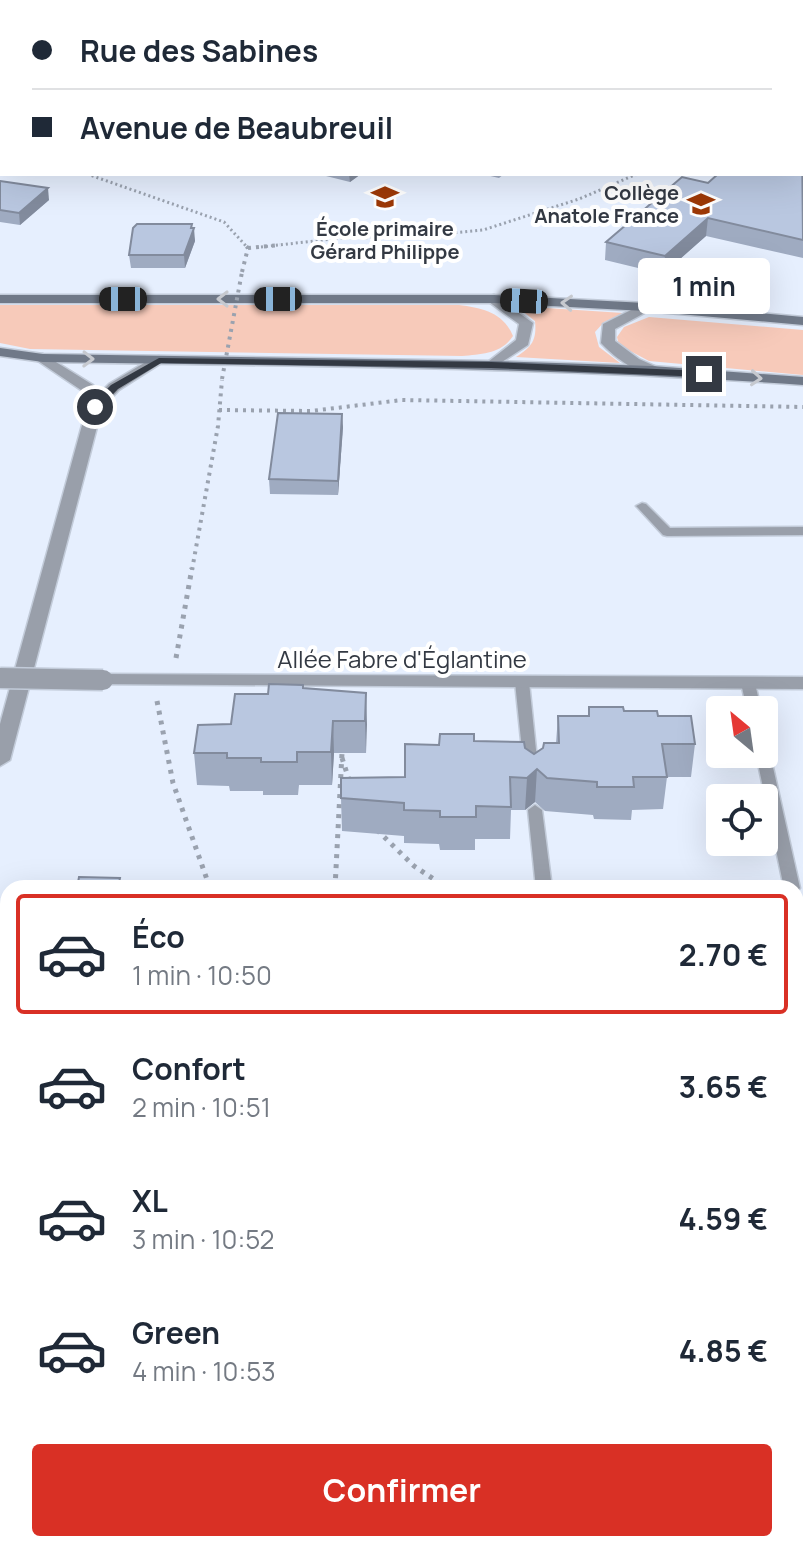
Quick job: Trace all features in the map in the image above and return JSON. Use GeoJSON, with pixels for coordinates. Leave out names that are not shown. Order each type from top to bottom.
{"type":"FeatureCollection","features":[{"type":"Feature","properties":{"kind":"main road"},"geometry":{"type":"LineString","coordinates":[[0,299],[494,299],[645,307],[803,321]]}},
{"type":"Feature","properties":{"kind":"main road"},"geometry":{"type":"LineString","coordinates":[[3,355],[652,370],[803,381]]}},
{"type":"Feature","properties":{"kind":"street"},"geometry":{"type":"LineString","coordinates":[[491,365],[523,342],[526,323],[494,299]]}},
{"type":"Feature","properties":{"kind":"street"},"geometry":{"type":"LineString","coordinates":[[645,307],[608,327],[608,343],[634,362],[652,370]]}},
{"type":"Feature","properties":{"kind":"street"},"geometry":{"type":"LineString","coordinates":[[43,358],[88,388],[95,407]]}},
{"type":"Feature","properties":{"kind":"street"},"geometry":{"type":"LineString","coordinates":[[0,760],[95,407],[114,387],[159,360]]}},
{"type":"Feature","properties":{"kind":"street","name":"Allée Fabre d'Églantine"},"geometry":{"type":"LineString","coordinates":[[0,678],[164,682],[803,683]]}},
{"type":"Feature","properties":{"kind":"lane"},"geometry":{"type":"LineString","coordinates":[[642,506],[667,532],[803,531]]}},
{"type":"Feature","properties":{"kind":"lane"},"geometry":{"type":"LineString","coordinates":[[522,682],[532,778]]}},
{"type":"Feature","properties":{"kind":"lane"},"geometry":{"type":"LineString","coordinates":[[748,683],[751,696]]}},
{"type":"Feature","properties":{"kind":"lane"},"geometry":{"type":"LineString","coordinates":[[766,768],[790,880]]}},
{"type":"Feature","properties":{"kind":"lane"},"geometry":{"type":"LineString","coordinates":[[535,810],[543,880]]}},
{"type":"Feature","properties":{"kind":"path"},"geometry":{"type":"LineString","coordinates":[[93,176],[224,222],[248,248]]}},
{"type":"Feature","properties":{"kind":"path"},"geometry":{"type":"LineString","coordinates":[[248,248],[341,238],[414,237],[483,230],[579,199],[632,176]]}},
{"type":"Feature","properties":{"kind":"path"},"geometry":{"type":"LineString","coordinates":[[207,880],[173,783],[160,722],[164,682],[248,248]]}},
{"type":"Feature","properties":{"kind":"path"},"geometry":{"type":"LineString","coordinates":[[219,410],[311,411],[402,400],[803,407]]}},
{"type":"Feature","properties":{"kind":"path"},"geometry":{"type":"LineString","coordinates":[[335,880],[342,756],[356,795]]}},
{"type":"Feature","properties":{"kind":"path"},"geometry":{"type":"LineString","coordinates":[[371,822],[414,866],[435,880]]}},
{"type":"Feature","properties":{"kind":"shaded area"},"geometry":{"type":"Polygon","coordinates":[[[0,305],[459,305],[498,316],[513,336],[497,350],[462,356],[30,349],[0,343],[0,305]]]}},
{"type":"Feature","properties":{"kind":"shaded area"},"geometry":{"type":"Polygon","coordinates":[[[516,306],[623,313],[604,322],[595,332],[599,347],[620,363],[516,357],[532,342],[535,321],[516,306]]]}},
{"type":"Feature","properties":{"kind":"shaded area"},"geometry":{"type":"Polygon","coordinates":[[[649,317],[803,330],[803,375],[649,361],[619,345],[617,337],[624,327],[649,317]]]}},
{"type":"Feature","properties":{"kind":"building"},"geometry":{"type":"Polygon","coordinates":[[[716,176],[802,176],[803,240],[708,218],[665,256],[606,242],[682,177],[708,183],[716,176]]]}},
{"type":"Feature","properties":{"kind":"building"},"geometry":{"type":"Polygon","coordinates":[[[0,181],[48,188],[19,213],[0,210],[0,181]]]}},
{"type":"Feature","properties":{"kind":"building"},"geometry":{"type":"Polygon","coordinates":[[[137,224],[192,224],[191,228],[194,228],[184,255],[129,255],[133,228],[137,224]]]}},
{"type":"Feature","properties":{"kind":"building"},"geometry":{"type":"Polygon","coordinates":[[[278,413],[342,414],[338,481],[269,479],[278,413]]]}},
{"type":"Feature","properties":{"kind":"building"},"geometry":{"type":"Polygon","coordinates":[[[269,684],[366,693],[365,721],[333,721],[331,752],[297,752],[297,762],[261,762],[261,758],[227,758],[227,753],[194,753],[198,725],[231,724],[235,694],[268,694],[269,684]]]}},
{"type":"Feature","properties":{"kind":"building"},"geometry":{"type":"Polygon","coordinates":[[[589,707],[623,707],[624,711],[657,711],[658,716],[691,716],[695,744],[662,744],[667,777],[633,777],[634,787],[597,787],[597,782],[547,778],[537,769],[527,778],[510,777],[511,807],[476,806],[476,817],[440,817],[440,811],[404,810],[404,803],[341,798],[341,778],[405,777],[405,744],[439,745],[440,734],[474,734],[474,741],[524,742],[525,748],[534,754],[543,748],[544,743],[559,743],[558,716],[589,716],[589,707]]]}},
{"type":"Feature","properties":{"kind":"building"},"geometry":{"type":"Polygon","coordinates":[[[79,877],[120,878],[120,880],[78,880],[79,877]]]}},
{"type":"Feature","properties":{"kind":"place","name":"École primaire Gérard Philippe"},"geometry":{"type":"Point","coordinates":[385,197]}},
{"type":"Feature","properties":{"kind":"place","name":"Collège Anatole France"},"geometry":{"type":"Point","coordinates":[701,204]}},
{"type":"Feature","properties":{"kind":"route"},"geometry":{"type":"LineString","coordinates":[[95,407],[114,387],[159,360],[491,365],[704,374]]}}]}
